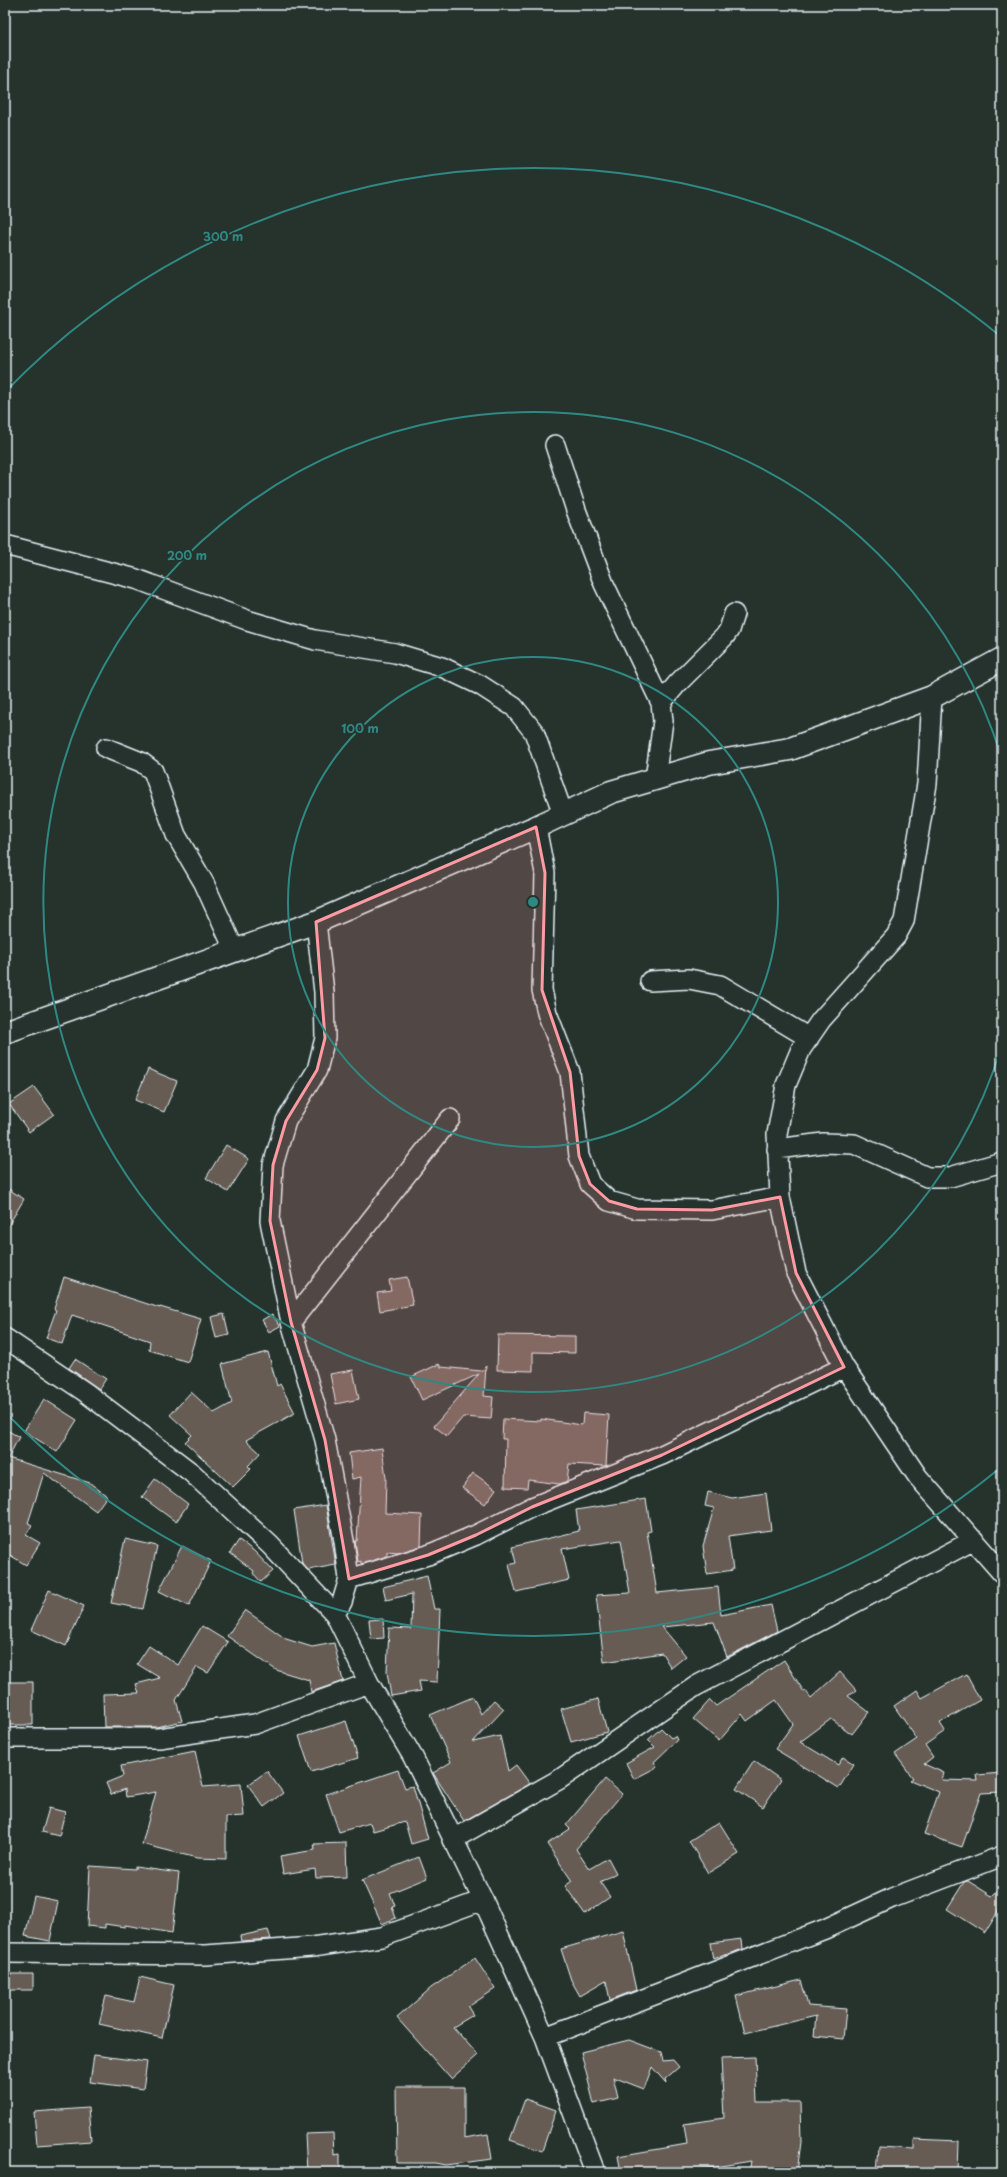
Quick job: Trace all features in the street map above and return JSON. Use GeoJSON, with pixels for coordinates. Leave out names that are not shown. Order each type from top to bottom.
{"type":"FeatureCollection","features":[{"type":"Feature","properties":{"kind":"street"},"geometry":{"type":"LineString","coordinates":[[555,445],[576,510],[604,584],[661,703],[663,721],[655,779]]}},
{"type":"Feature","properties":{"kind":"street"},"geometry":{"type":"LineString","coordinates":[[5,545],[136,579],[248,620],[315,640],[395,653],[442,667],[480,684],[514,707],[534,732],[563,814]]}},
{"type":"Feature","properties":{"kind":"street"},"geometry":{"type":"LineString","coordinates":[[661,703],[677,684],[724,637],[729,630],[734,614]]}},
{"type":"Feature","properties":{"kind":"street"},"geometry":{"type":"LineString","coordinates":[[5,1032],[234,949],[316,922],[536,827],[612,792],[709,763],[790,750],[932,697],[1002,660]]}},
{"type":"Feature","properties":{"kind":"street"},"geometry":{"type":"LineString","coordinates":[[932,697],[927,784],[904,921],[896,936],[820,1020],[801,1049],[786,1085],[777,1134],[780,1197],[796,1273],[844,1367],[918,1476],[1002,1573]]}},
{"type":"Feature","properties":{"kind":"street"},"geometry":{"type":"LineString","coordinates":[[106,748],[141,762],[152,771],[176,835],[204,883],[234,949]]}},
{"type":"Feature","properties":{"kind":"street"},"geometry":{"type":"LineString","coordinates":[[536,827],[545,873],[542,990],[547,1013],[570,1072],[579,1156],[590,1184],[610,1201],[637,1209],[712,1210],[780,1197]]}},
{"type":"Feature","properties":{"kind":"street"},"geometry":{"type":"LineString","coordinates":[[316,922],[324,992],[325,1038],[317,1070],[286,1121],[273,1165],[270,1221],[291,1322],[324,1440],[344,1541],[348,1579],[342,1602],[335,1614]]}},
{"type":"Feature","properties":{"kind":"street"},"geometry":{"type":"LineString","coordinates":[[650,981],[689,980],[720,985],[809,1038]]}},
{"type":"Feature","properties":{"kind":"street"},"geometry":{"type":"LineString","coordinates":[[291,1322],[450,1120]]}},
{"type":"Feature","properties":{"kind":"street"},"geometry":{"type":"LineString","coordinates":[[777,1149],[822,1143],[854,1144],[927,1177],[950,1177],[1002,1162]]}},
{"type":"Feature","properties":{"kind":"street"},"geometry":{"type":"LineString","coordinates":[[5,1338],[85,1392],[192,1473],[270,1545],[335,1614],[369,1683],[413,1757],[452,1840],[483,1900],[545,2037],[595,2172]]}},
{"type":"Feature","properties":{"kind":"street"},"geometry":{"type":"LineString","coordinates":[[348,1579],[428,1555],[476,1535],[532,1507],[662,1455],[844,1367]]}},
{"type":"Feature","properties":{"kind":"street"},"geometry":{"type":"LineString","coordinates":[[452,1840],[560,1779],[696,1686],[974,1540]]}},
{"type":"Feature","properties":{"kind":"street"},"geometry":{"type":"LineString","coordinates":[[5,1738],[159,1738],[255,1724],[369,1683]]}},
{"type":"Feature","properties":{"kind":"street"},"geometry":{"type":"LineString","coordinates":[[545,2037],[825,1929],[892,1898],[1002,1856]]}},
{"type":"Feature","properties":{"kind":"street"},"geometry":{"type":"LineString","coordinates":[[5,1953],[206,1955],[312,1947],[382,1937],[483,1900]]}},
{"type":"Feature","properties":{"kind":"highlighted area"},"geometry":{"type":"Polygon","coordinates":[[[536,827],[545,873],[542,990],[570,1072],[579,1156],[590,1184],[609,1201],[637,1209],[712,1210],[780,1197],[796,1273],[844,1367],[662,1455],[532,1507],[476,1535],[428,1555],[349,1579],[325,1440],[291,1322],[270,1221],[273,1165],[286,1121],[317,1070],[325,1038],[316,922],[536,827]]]}},
{"type":"Feature","properties":{"kind":"building"},"geometry":{"type":"Polygon","coordinates":[[[148,1069],[177,1081],[164,1112],[135,1100],[148,1069]]]}},
{"type":"Feature","properties":{"kind":"building"},"geometry":{"type":"Polygon","coordinates":[[[34,1087],[54,1114],[29,1132],[9,1104],[34,1087]]]}},
{"type":"Feature","properties":{"kind":"building"},"geometry":{"type":"Polygon","coordinates":[[[226,1145],[249,1159],[228,1192],[206,1178],[226,1145]]]}},
{"type":"Feature","properties":{"kind":"building"},"geometry":{"type":"Polygon","coordinates":[[[5,1187],[24,1199],[5,1231],[5,1187]]]}},
{"type":"Feature","properties":{"kind":"building"},"geometry":{"type":"Polygon","coordinates":[[[64,1277],[160,1308],[201,1319],[188,1362],[149,1350],[150,1341],[72,1315],[62,1344],[46,1338],[56,1310],[54,1309],[64,1277]]]}},
{"type":"Feature","properties":{"kind":"building"},"geometry":{"type":"Polygon","coordinates":[[[407,1277],[413,1305],[380,1311],[377,1293],[391,1291],[389,1280],[407,1277]]]}},
{"type":"Feature","properties":{"kind":"building"},"geometry":{"type":"Polygon","coordinates":[[[224,1314],[229,1335],[216,1338],[211,1317],[224,1314]]]}},
{"type":"Feature","properties":{"kind":"building"},"geometry":{"type":"Polygon","coordinates":[[[272,1314],[280,1326],[269,1332],[262,1320],[272,1314]]]}},
{"type":"Feature","properties":{"kind":"building"},"geometry":{"type":"Polygon","coordinates":[[[498,1335],[575,1336],[575,1353],[533,1352],[533,1371],[497,1370],[498,1335]]]}},
{"type":"Feature","properties":{"kind":"building"},"geometry":{"type":"Polygon","coordinates":[[[268,1352],[277,1386],[280,1384],[295,1413],[246,1440],[260,1453],[248,1466],[251,1469],[233,1487],[185,1442],[192,1435],[170,1415],[191,1392],[214,1413],[232,1403],[222,1364],[268,1352]]]}},
{"type":"Feature","properties":{"kind":"building"},"geometry":{"type":"Polygon","coordinates":[[[75,1359],[106,1379],[99,1389],[69,1368],[75,1359]]]}},
{"type":"Feature","properties":{"kind":"building"},"geometry":{"type":"Polygon","coordinates":[[[439,1364],[441,1367],[481,1371],[486,1366],[484,1396],[493,1397],[491,1419],[463,1417],[447,1436],[434,1426],[479,1374],[422,1400],[411,1377],[439,1364]]]}},
{"type":"Feature","properties":{"kind":"building"},"geometry":{"type":"Polygon","coordinates":[[[353,1370],[359,1399],[336,1404],[330,1374],[353,1370]]]}},
{"type":"Feature","properties":{"kind":"building"},"geometry":{"type":"Polygon","coordinates":[[[44,1399],[77,1420],[57,1452],[24,1431],[44,1399]]]}},
{"type":"Feature","properties":{"kind":"building"},"geometry":{"type":"Polygon","coordinates":[[[583,1413],[609,1415],[606,1466],[569,1464],[567,1481],[560,1484],[528,1480],[527,1488],[505,1487],[506,1439],[502,1439],[503,1419],[541,1421],[541,1419],[582,1425],[583,1413]]]}},
{"type":"Feature","properties":{"kind":"building"},"geometry":{"type":"Polygon","coordinates":[[[5,1429],[19,1437],[8,1458],[90,1483],[107,1496],[96,1511],[44,1473],[28,1523],[32,1525],[26,1535],[40,1543],[26,1565],[5,1552],[5,1429]]]}},
{"type":"Feature","properties":{"kind":"building"},"geometry":{"type":"Polygon","coordinates":[[[382,1448],[386,1478],[385,1513],[422,1515],[421,1546],[398,1553],[387,1552],[387,1556],[361,1564],[361,1561],[358,1562],[355,1541],[357,1541],[361,1477],[352,1479],[349,1453],[382,1448]]]}},
{"type":"Feature","properties":{"kind":"building"},"geometry":{"type":"Polygon","coordinates":[[[473,1473],[496,1489],[485,1504],[462,1488],[473,1473]]]}},
{"type":"Feature","properties":{"kind":"building"},"geometry":{"type":"Polygon","coordinates":[[[155,1479],[188,1504],[176,1522],[142,1497],[155,1479]]]}},
{"type":"Feature","properties":{"kind":"building"},"geometry":{"type":"Polygon","coordinates":[[[708,1492],[732,1498],[766,1493],[771,1530],[728,1536],[733,1570],[707,1574],[703,1546],[714,1508],[705,1506],[708,1492]]]}},
{"type":"Feature","properties":{"kind":"building"},"geometry":{"type":"Polygon","coordinates":[[[646,1499],[651,1531],[647,1532],[657,1593],[718,1587],[721,1615],[771,1605],[777,1631],[727,1657],[714,1622],[662,1627],[686,1656],[671,1668],[662,1653],[604,1662],[596,1595],[630,1593],[621,1540],[562,1549],[569,1580],[516,1592],[509,1565],[516,1563],[512,1547],[579,1531],[576,1510],[646,1499]]]}},
{"type":"Feature","properties":{"kind":"building"},"geometry":{"type":"Polygon","coordinates":[[[326,1505],[336,1565],[308,1570],[302,1563],[294,1510],[326,1505]]]}},
{"type":"Feature","properties":{"kind":"building"},"geometry":{"type":"Polygon","coordinates":[[[125,1539],[157,1546],[143,1609],[111,1603],[125,1539]]]}},
{"type":"Feature","properties":{"kind":"building"},"geometry":{"type":"Polygon","coordinates":[[[239,1540],[254,1551],[273,1571],[261,1582],[253,1573],[254,1571],[230,1553],[239,1540]]]}},
{"type":"Feature","properties":{"kind":"building"},"geometry":{"type":"Polygon","coordinates":[[[182,1546],[211,1561],[189,1606],[159,1591],[182,1546]]]}},
{"type":"Feature","properties":{"kind":"building"},"geometry":{"type":"Polygon","coordinates":[[[427,1576],[434,1609],[440,1609],[437,1682],[419,1681],[421,1691],[391,1696],[387,1672],[389,1628],[411,1629],[412,1594],[386,1600],[383,1587],[427,1576]]]}},
{"type":"Feature","properties":{"kind":"building"},"geometry":{"type":"Polygon","coordinates":[[[49,1590],[84,1606],[66,1646],[31,1630],[49,1590]]]}},
{"type":"Feature","properties":{"kind":"building"},"geometry":{"type":"Polygon","coordinates":[[[245,1610],[286,1639],[312,1647],[334,1643],[343,1681],[311,1692],[309,1680],[276,1670],[227,1636],[245,1610]]]}},
{"type":"Feature","properties":{"kind":"building"},"geometry":{"type":"Polygon","coordinates":[[[383,1619],[384,1638],[371,1639],[369,1620],[383,1619]]]}},
{"type":"Feature","properties":{"kind":"building"},"geometry":{"type":"Polygon","coordinates":[[[202,1626],[228,1642],[208,1673],[197,1667],[176,1700],[182,1721],[156,1727],[104,1727],[103,1694],[139,1693],[136,1684],[160,1678],[137,1664],[149,1646],[178,1665],[202,1626]]]}},
{"type":"Feature","properties":{"kind":"building"},"geometry":{"type":"Polygon","coordinates":[[[784,1660],[804,1692],[806,1691],[811,1698],[840,1672],[856,1690],[848,1696],[869,1712],[852,1734],[831,1719],[800,1742],[838,1765],[843,1757],[854,1764],[839,1788],[775,1749],[793,1724],[776,1700],[747,1721],[742,1714],[719,1741],[693,1719],[710,1700],[716,1706],[784,1660]]]}},
{"type":"Feature","properties":{"kind":"building"},"geometry":{"type":"Polygon","coordinates":[[[966,1674],[980,1700],[940,1723],[945,1731],[925,1745],[933,1757],[924,1764],[944,1773],[942,1780],[978,1781],[977,1775],[1002,1773],[1002,1792],[981,1793],[962,1847],[924,1834],[939,1792],[910,1780],[913,1778],[895,1754],[917,1739],[894,1706],[917,1690],[922,1698],[966,1674]]]}},
{"type":"Feature","properties":{"kind":"building"},"geometry":{"type":"Polygon","coordinates":[[[5,1682],[33,1682],[33,1725],[5,1725],[5,1682]]]}},
{"type":"Feature","properties":{"kind":"building"},"geometry":{"type":"Polygon","coordinates":[[[473,1697],[481,1714],[494,1700],[504,1709],[473,1742],[500,1736],[508,1771],[516,1765],[530,1784],[464,1821],[433,1773],[451,1762],[430,1715],[473,1697]]]}},
{"type":"Feature","properties":{"kind":"building"},"geometry":{"type":"Polygon","coordinates":[[[598,1699],[607,1732],[571,1742],[561,1709],[598,1699]]]}},
{"type":"Feature","properties":{"kind":"building"},"geometry":{"type":"Polygon","coordinates":[[[346,1721],[358,1758],[311,1772],[299,1736],[346,1721]]]}},
{"type":"Feature","properties":{"kind":"building"},"geometry":{"type":"Polygon","coordinates":[[[661,1728],[671,1738],[675,1736],[677,1740],[654,1762],[657,1767],[634,1779],[626,1763],[655,1747],[648,1740],[661,1728]]]}},
{"type":"Feature","properties":{"kind":"building"},"geometry":{"type":"Polygon","coordinates":[[[195,1751],[203,1787],[241,1784],[244,1816],[226,1817],[226,1859],[197,1858],[142,1844],[156,1792],[126,1797],[125,1789],[111,1795],[106,1783],[123,1776],[121,1766],[195,1751]]]}},
{"type":"Feature","properties":{"kind":"building"},"geometry":{"type":"Polygon","coordinates":[[[754,1761],[781,1780],[763,1807],[736,1789],[754,1761]]]}},
{"type":"Feature","properties":{"kind":"building"},"geometry":{"type":"Polygon","coordinates":[[[398,1770],[405,1788],[413,1786],[428,1839],[411,1844],[405,1822],[373,1831],[370,1823],[339,1832],[326,1794],[398,1770]]]}},
{"type":"Feature","properties":{"kind":"building"},"geometry":{"type":"Polygon","coordinates":[[[267,1771],[283,1793],[264,1807],[248,1785],[267,1771]]]}},
{"type":"Feature","properties":{"kind":"building"},"geometry":{"type":"Polygon","coordinates":[[[605,1779],[622,1794],[576,1849],[589,1869],[608,1858],[616,1873],[600,1882],[610,1897],[585,1914],[565,1886],[572,1881],[547,1844],[570,1829],[566,1825],[605,1779]]]}},
{"type":"Feature","properties":{"kind":"building"},"geometry":{"type":"Polygon","coordinates":[[[49,1808],[65,1812],[59,1836],[42,1832],[49,1808]]]}},
{"type":"Feature","properties":{"kind":"building"},"geometry":{"type":"Polygon","coordinates":[[[719,1822],[739,1854],[708,1873],[689,1841],[719,1822]]]}},
{"type":"Feature","properties":{"kind":"building"},"geometry":{"type":"Polygon","coordinates":[[[346,1843],[347,1877],[316,1878],[315,1869],[283,1874],[280,1856],[315,1850],[314,1844],[346,1843]]]}},
{"type":"Feature","properties":{"kind":"building"},"geometry":{"type":"Polygon","coordinates":[[[419,1857],[427,1878],[390,1893],[395,1906],[392,1907],[396,1918],[382,1924],[362,1880],[419,1857]]]}},
{"type":"Feature","properties":{"kind":"building"},"geometry":{"type":"Polygon","coordinates":[[[90,1866],[135,1869],[135,1867],[179,1873],[172,1933],[125,1925],[125,1927],[105,1924],[105,1928],[87,1926],[90,1866]]]}},
{"type":"Feature","properties":{"kind":"building"},"geometry":{"type":"Polygon","coordinates":[[[968,1881],[992,1896],[1002,1886],[1002,1905],[985,1933],[947,1909],[964,1882],[968,1881]]]}},
{"type":"Feature","properties":{"kind":"building"},"geometry":{"type":"Polygon","coordinates":[[[34,1896],[58,1901],[50,1941],[25,1936],[34,1896]]]}},
{"type":"Feature","properties":{"kind":"building"},"geometry":{"type":"Polygon","coordinates":[[[268,1930],[271,1939],[241,1941],[240,1936],[268,1930]]]}},
{"type":"Feature","properties":{"kind":"building"},"geometry":{"type":"Polygon","coordinates":[[[623,1931],[636,1990],[610,2000],[606,1981],[580,1996],[571,1980],[561,1949],[623,1931]]]}},
{"type":"Feature","properties":{"kind":"building"},"geometry":{"type":"Polygon","coordinates":[[[742,1939],[743,1949],[713,1959],[710,1943],[742,1939]]]}},
{"type":"Feature","properties":{"kind":"building"},"geometry":{"type":"Polygon","coordinates":[[[475,1958],[495,1989],[468,2007],[473,2015],[453,2027],[478,2055],[451,2079],[397,2018],[431,1988],[475,1958]]]}},
{"type":"Feature","properties":{"kind":"building"},"geometry":{"type":"Polygon","coordinates":[[[5,1974],[33,1974],[33,1990],[5,1990],[5,1974]]]}},
{"type":"Feature","properties":{"kind":"building"},"geometry":{"type":"Polygon","coordinates":[[[140,1977],[174,1985],[162,2038],[99,2024],[106,1996],[134,2002],[140,1977]]]}},
{"type":"Feature","properties":{"kind":"building"},"geometry":{"type":"Polygon","coordinates":[[[801,1980],[808,2006],[846,2009],[843,2039],[814,2036],[816,2016],[745,2033],[736,1996],[801,1980]]]}},
{"type":"Feature","properties":{"kind":"building"},"geometry":{"type":"Polygon","coordinates":[[[629,2040],[661,2052],[663,2061],[673,2060],[679,2067],[665,2079],[666,2083],[652,2067],[644,2089],[613,2077],[618,2098],[594,2104],[581,2052],[629,2040]]]}},
{"type":"Feature","properties":{"kind":"building"},"geometry":{"type":"Polygon","coordinates":[[[94,2055],[147,2062],[143,2089],[90,2082],[94,2055]]]}},
{"type":"Feature","properties":{"kind":"building"},"geometry":{"type":"Polygon","coordinates":[[[755,2057],[757,2102],[800,2102],[801,2142],[797,2172],[749,2172],[751,2161],[685,2172],[621,2172],[618,2156],[687,2144],[684,2124],[724,2118],[721,2058],[755,2057]]]}},
{"type":"Feature","properties":{"kind":"building"},"geometry":{"type":"Polygon","coordinates":[[[396,2087],[464,2087],[464,2138],[488,2134],[492,2159],[445,2165],[435,2163],[397,2163],[396,2087]]]}},
{"type":"Feature","properties":{"kind":"building"},"geometry":{"type":"Polygon","coordinates":[[[525,2099],[556,2110],[542,2151],[510,2140],[525,2099]]]}},
{"type":"Feature","properties":{"kind":"building"},"geometry":{"type":"Polygon","coordinates":[[[88,2108],[91,2141],[37,2145],[34,2112],[88,2108]]]}},
{"type":"Feature","properties":{"kind":"building"},"geometry":{"type":"Polygon","coordinates":[[[333,2133],[334,2155],[340,2154],[340,2172],[307,2172],[305,2134],[333,2133]]]}},
{"type":"Feature","properties":{"kind":"building"},"geometry":{"type":"Polygon","coordinates":[[[914,2139],[958,2141],[957,2172],[876,2172],[878,2147],[914,2149],[914,2139]]]}}]}
